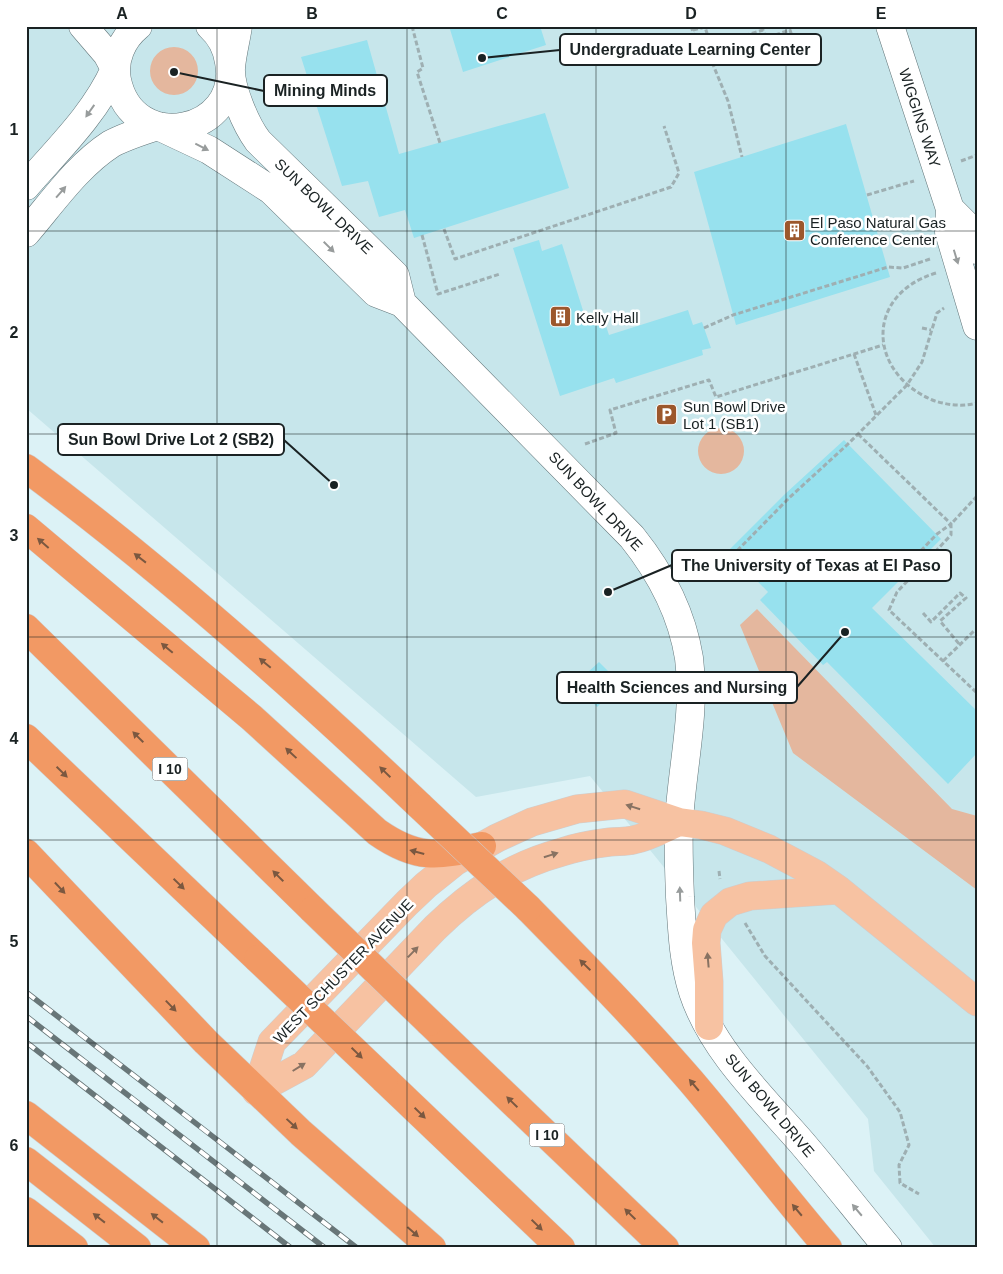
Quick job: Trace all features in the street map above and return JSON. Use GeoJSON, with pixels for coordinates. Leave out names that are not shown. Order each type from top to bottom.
{"type":"FeatureCollection","features":[{"type":"Feature","properties":{"kind":"highway"},"geometry":{"type":"LineString","coordinates":[[26,468],[157,571],[289,683],[528,908],[592,972],[646,1030],[828,1248]]}},
{"type":"Feature","properties":{"kind":"highway"},"geometry":{"type":"LineString","coordinates":[[26,528],[252,718],[388,840],[419,854],[433,855],[482,846]]}},
{"type":"Feature","properties":{"kind":"highway","name":"I 10"},"geometry":{"type":"LineString","coordinates":[[26,628],[313,910],[666,1248]]}},
{"type":"Feature","properties":{"kind":"highway"},"geometry":{"type":"LineString","coordinates":[[26,738],[560,1248]]}},
{"type":"Feature","properties":{"kind":"highway"},"geometry":{"type":"LineString","coordinates":[[26,853],[206,1042],[256,1091],[432,1248]]}},
{"type":"Feature","properties":{"kind":"highway"},"geometry":{"type":"LineString","coordinates":[[26,1115],[196,1248]]}},
{"type":"Feature","properties":{"kind":"highway"},"geometry":{"type":"LineString","coordinates":[[26,1161],[137,1248]]}},
{"type":"Feature","properties":{"kind":"highway"},"geometry":{"type":"LineString","coordinates":[[26,1211],[74,1248]]}},
{"type":"Feature","properties":{"kind":"highway"},"geometry":{"type":"LineString","coordinates":[[26,1242],[33,1248]]}},
{"type":"Feature","properties":{"kind":"main road","name":"WEST SCHUSTER AVENUE"},"geometry":{"type":"LineString","coordinates":[[256,1091],[272,1042],[426,885],[456,861],[532,822],[577,809],[598,806],[625,804],[679,822],[701,825],[725,832],[769,849],[816,874],[839,890],[977,1002]]}},
{"type":"Feature","properties":{"kind":"main road"},"geometry":{"type":"LineString","coordinates":[[256,1091],[304,1065],[451,912],[484,886],[540,859],[585,846],[633,840],[679,822]]}},
{"type":"Feature","properties":{"kind":"main road"},"geometry":{"type":"LineString","coordinates":[[709,1026],[709,982],[706,944],[708,930],[714,916],[730,902],[750,896],[839,890]]}},
{"type":"Feature","properties":{"kind":"street"},"geometry":{"type":"LineString","coordinates":[[83,26],[107,54],[115,69],[119,89],[124,101],[132,110],[142,118],[209,150],[271,190],[376,293],[402,303]]}},
{"type":"Feature","properties":{"kind":"street"},"geometry":{"type":"LineString","coordinates":[[26,186],[88,116],[107,87],[125,40],[138,26]]}},
{"type":"Feature","properties":{"kind":"street","name":"SUN BOWL DRIVE"},"geometry":{"type":"LineString","coordinates":[[210,26],[216,31],[223,43],[228,55],[236,95],[244,117],[258,140],[395,275],[402,303],[632,536],[662,582],[679,619],[691,678],[689,724],[679,822],[679,878],[683,948],[693,994],[709,1026],[742,1075],[803,1144],[888,1248]]}},
{"type":"Feature","properties":{"kind":"street"},"geometry":{"type":"LineString","coordinates":[[26,233],[79,172],[98,154],[122,139],[158,126],[178,128],[190,126],[212,113],[221,103],[227,92],[238,26]]}},
{"type":"Feature","properties":{"kind":"street","name":"WIGGINS WAY"},"geometry":{"type":"LineString","coordinates":[[890,26],[950,209],[949,232],[977,326]]}},
{"type":"Feature","properties":{"kind":"street","name":"WIGGINS WAY"},"geometry":{"type":"LineString","coordinates":[[950,209],[969,228],[977,250]]}},
{"type":"Feature","properties":{"kind":"path"},"geometry":{"type":"LineString","coordinates":[[412,26],[423,68],[417,72],[440,143]]}},
{"type":"Feature","properties":{"kind":"path"},"geometry":{"type":"LineString","coordinates":[[742,157],[728,101],[719,77],[708,50],[698,47],[692,28],[705,27],[711,46],[763,30],[766,38],[790,30],[798,55]]}},
{"type":"Feature","properties":{"kind":"path"},"geometry":{"type":"LineString","coordinates":[[444,229],[455,259],[671,187],[679,173],[664,126]]}},
{"type":"Feature","properties":{"kind":"path"},"geometry":{"type":"LineString","coordinates":[[954,163],[977,155]]}},
{"type":"Feature","properties":{"kind":"path"},"geometry":{"type":"LineString","coordinates":[[867,195],[920,179]]}},
{"type":"Feature","properties":{"kind":"path"},"geometry":{"type":"LineString","coordinates":[[422,235],[438,294],[500,274]]}},
{"type":"Feature","properties":{"kind":"path"},"geometry":{"type":"LineString","coordinates":[[704,328],[734,315],[888,267],[903,268],[930,259]]}},
{"type":"Feature","properties":{"kind":"path"},"geometry":{"type":"LineString","coordinates":[[940,273],[913,283],[902,290],[892,301],[885,315],[882,331],[883,345],[895,373],[907,385],[923,396],[943,403],[962,406],[977,403]]}},
{"type":"Feature","properties":{"kind":"path"},"geometry":{"type":"LineString","coordinates":[[732,556],[789,498],[907,385],[922,362],[937,313],[944,308]]}},
{"type":"Feature","properties":{"kind":"path"},"geometry":{"type":"LineString","coordinates":[[922,328],[931,330]]}},
{"type":"Feature","properties":{"kind":"path"},"geometry":{"type":"LineString","coordinates":[[585,444],[616,432],[610,410],[709,380],[716,397],[883,345]]}},
{"type":"Feature","properties":{"kind":"path"},"geometry":{"type":"LineString","coordinates":[[854,354],[876,415]]}},
{"type":"Feature","properties":{"kind":"path"},"geometry":{"type":"LineString","coordinates":[[858,434],[951,524],[951,535],[896,592],[889,610],[977,692]]}},
{"type":"Feature","properties":{"kind":"path"},"geometry":{"type":"LineString","coordinates":[[909,563],[937,534],[951,524],[977,496]]}},
{"type":"Feature","properties":{"kind":"path"},"geometry":{"type":"LineString","coordinates":[[923,613],[931,622],[960,593],[966,598],[940,621],[960,644]]}},
{"type":"Feature","properties":{"kind":"path"},"geometry":{"type":"LineString","coordinates":[[943,661],[974,630]]}},
{"type":"Feature","properties":{"kind":"path"},"geometry":{"type":"LineString","coordinates":[[742,918],[765,956],[866,1066],[900,1112],[909,1145],[899,1165],[900,1183],[919,1194]]}},
{"type":"Feature","properties":{"kind":"shaded area"},"geometry":{"type":"Polygon","coordinates":[[[26,26],[977,26],[977,1248],[936,1248],[874,1171],[868,1119],[590,776],[476,797],[26,408],[26,26]]]}},
{"type":"Feature","properties":{"kind":"shaded area"},"geometry":{"type":"Polygon","coordinates":[[[169,47],[179,47],[188,51],[194,57],[197,62],[197,80],[188,91],[179,95],[169,95],[160,91],[154,85],[150,76],[150,66],[154,57],[160,51],[169,47]]]}},
{"type":"Feature","properties":{"kind":"shaded area"},"geometry":{"type":"Polygon","coordinates":[[[721,428],[734,432],[740,438],[744,451],[740,464],[734,470],[721,474],[708,470],[702,464],[698,451],[702,438],[708,432],[721,428]]]}},
{"type":"Feature","properties":{"kind":"shaded area"},"geometry":{"type":"Polygon","coordinates":[[[757,609],[952,809],[977,816],[977,890],[793,753],[740,625],[757,609]]]}},
{"type":"Feature","properties":{"kind":"building"},"geometry":{"type":"Polygon","coordinates":[[[449,26],[540,26],[546,45],[463,72],[449,26]]]}},
{"type":"Feature","properties":{"kind":"building"},"geometry":{"type":"Polygon","coordinates":[[[367,40],[399,154],[545,113],[569,188],[414,238],[405,210],[379,217],[368,181],[342,186],[301,57],[367,40]]]}},
{"type":"Feature","properties":{"kind":"building","name":"El Paso Natural Gas Conference Center"},"geometry":{"type":"Polygon","coordinates":[[[846,124],[890,277],[736,325],[694,172],[846,124]]]}},
{"type":"Feature","properties":{"kind":"building","name":"Kelly Hall"},"geometry":{"type":"Polygon","coordinates":[[[539,240],[542,251],[562,244],[586,320],[602,314],[609,335],[688,310],[693,325],[702,322],[711,348],[702,350],[703,355],[616,383],[614,378],[560,396],[513,248],[539,240]]]}},
{"type":"Feature","properties":{"kind":"building"},"geometry":{"type":"Polygon","coordinates":[[[844,440],[941,539],[872,608],[977,711],[977,753],[948,784],[827,662],[823,665],[760,600],[768,592],[728,551],[785,494],[844,440]]]}},
{"type":"Feature","properties":{"kind":"building"},"geometry":{"type":"Polygon","coordinates":[[[599,662],[621,684],[597,707],[575,684],[599,662]]]}},
{"type":"Feature","properties":{"kind":"railway"},"geometry":{"type":"LineString","coordinates":[[26,992],[357,1248]]}},
{"type":"Feature","properties":{"kind":"railway"},"geometry":{"type":"LineString","coordinates":[[26,1016],[325,1248]]}},
{"type":"Feature","properties":{"kind":"railway"},"geometry":{"type":"LineString","coordinates":[[26,1042],[291,1248]]}},
{"type":"Feature","properties":{"kind":"place","name":"Undergraduate Learning Center"},"geometry":{"type":"Point","coordinates":[482,58]}},
{"type":"Feature","properties":{"kind":"place","name":"Mining Minds"},"geometry":{"type":"Point","coordinates":[174,72]}},
{"type":"Feature","properties":{"kind":"place","name":"El Paso Natural Gas Conference Center"},"geometry":{"type":"Point","coordinates":[794,231]}},
{"type":"Feature","properties":{"kind":"place","name":"Kelly Hall"},"geometry":{"type":"Point","coordinates":[560,317]}},
{"type":"Feature","properties":{"kind":"place","name":"Sun Bowl Drive Lot 1 (SB1)"},"geometry":{"type":"Point","coordinates":[667,415]}},
{"type":"Feature","properties":{"kind":"place","name":"Sun Bowl Drive Lot 2 (SB2)"},"geometry":{"type":"Point","coordinates":[334,485]}},
{"type":"Feature","properties":{"kind":"place","name":"The University of Texas at El Paso"},"geometry":{"type":"Point","coordinates":[608,592]}},
{"type":"Feature","properties":{"kind":"place","name":"Health Sciences and Nursing"},"geometry":{"type":"Point","coordinates":[845,632]}}]}
